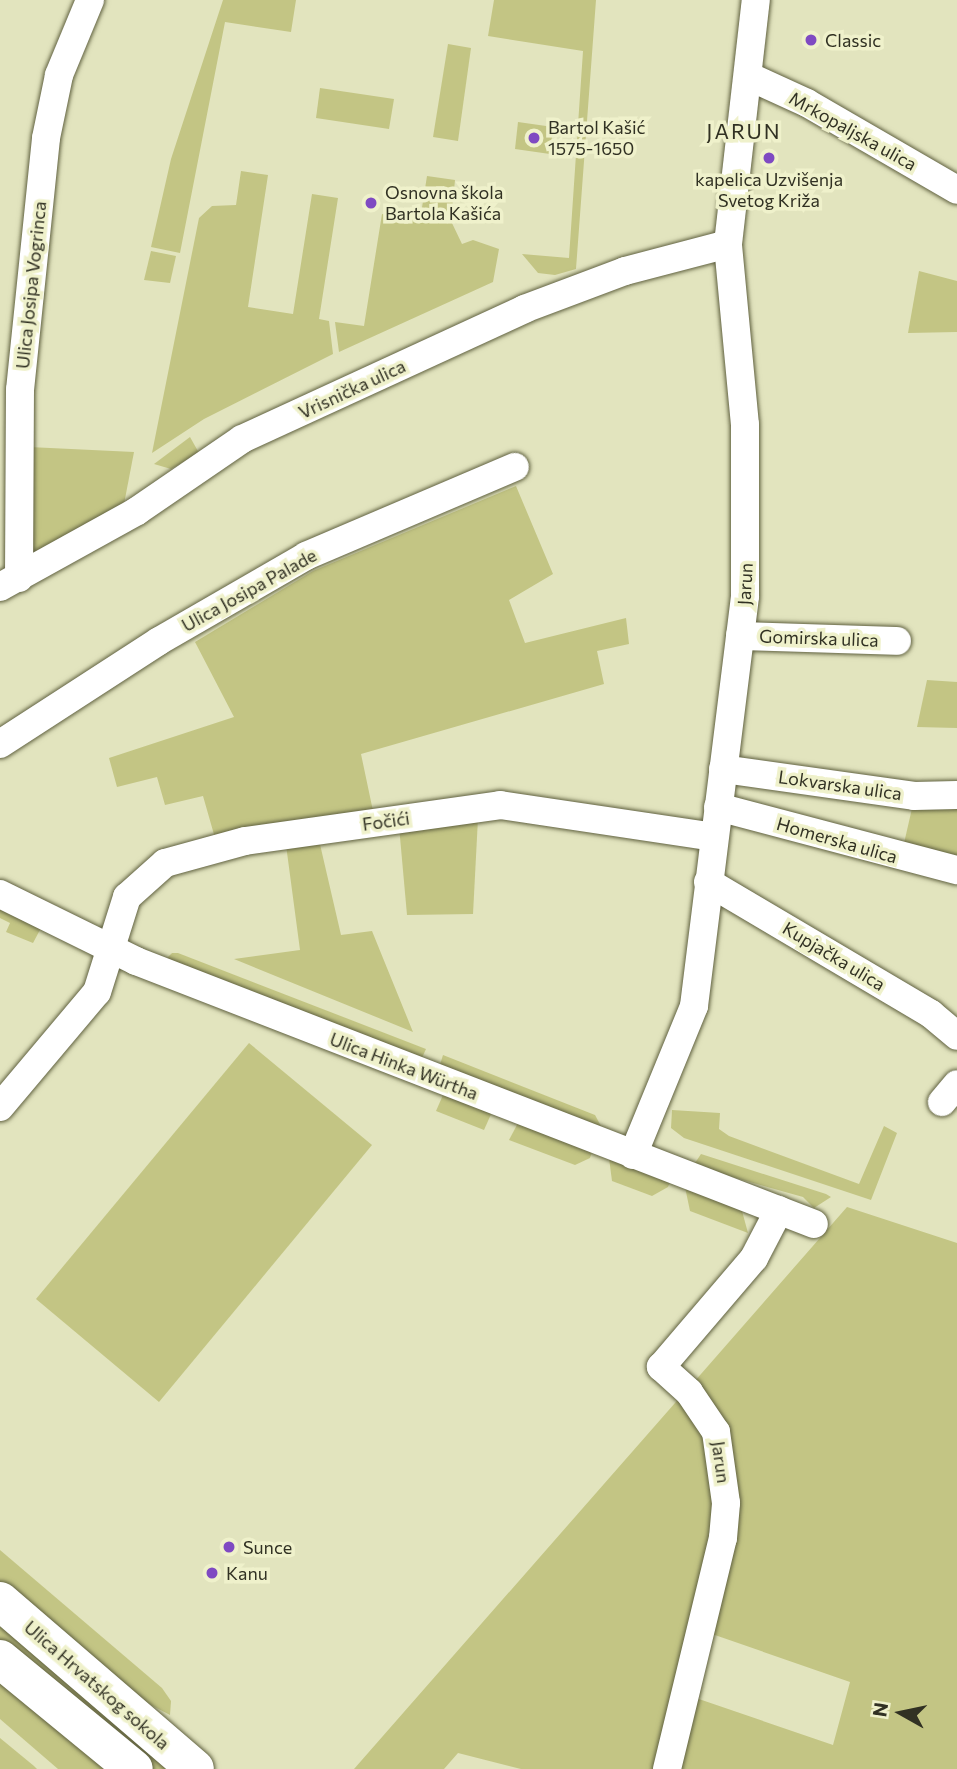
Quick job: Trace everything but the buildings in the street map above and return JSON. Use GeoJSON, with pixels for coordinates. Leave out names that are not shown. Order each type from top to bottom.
{"type":"FeatureCollection","features":[{"type":"Feature","properties":{"kind":"street","name":"Ulica Josipa Vogrinca"},"geometry":{"type":"LineString","coordinates":[[9,582],[20,390],[46,138],[59,75],[90,0]]}},
{"type":"Feature","properties":{"kind":"street","name":"Jarun"},"geometry":{"type":"LineString","coordinates":[[633,1155],[694,1006],[740,636],[748,506],[746,425],[728,244],[756,0]]}},
{"type":"Feature","properties":{"kind":"street","name":"Mrkopaljska ulica"},"geometry":{"type":"LineString","coordinates":[[748,76],[957,190]]}},
{"type":"Feature","properties":{"kind":"street","name":"Vrisnička ulica"},"geometry":{"type":"LineString","coordinates":[[9,582],[137,511],[242,439],[524,309],[625,271],[728,244]]}},
{"type":"Feature","properties":{"kind":"street","name":"Ulica Josipa Palade"},"geometry":{"type":"LineString","coordinates":[[0,744],[159,641],[306,556],[515,467]]}},
{"type":"Feature","properties":{"kind":"street","name":"Gomirska ulica"},"geometry":{"type":"LineString","coordinates":[[740,636],[897,641]]}},
{"type":"Feature","properties":{"kind":"street","name":"Lokvarska ulica"},"geometry":{"type":"LineString","coordinates":[[723,769],[914,796],[957,795]]}},
{"type":"Feature","properties":{"kind":"street","name":"Fočići"},"geometry":{"type":"LineString","coordinates":[[0,1107],[97,992],[124,903],[139,883],[165,863],[245,841],[500,805],[714,837]]}},
{"type":"Feature","properties":{"kind":"street","name":"Homerska ulica"},"geometry":{"type":"LineString","coordinates":[[718,807],[957,870]]}},
{"type":"Feature","properties":{"kind":"street","name":"Kupjačka ulica"},"geometry":{"type":"LineString","coordinates":[[708,883],[919,1007],[957,1036]]}},
{"type":"Feature","properties":{"kind":"street","name":"Ulica Hinka Würtha"},"geometry":{"type":"LineString","coordinates":[[0,894],[111,950],[814,1224]]}},
{"type":"Feature","properties":{"kind":"street","name":"Jarun"},"geometry":{"type":"LineString","coordinates":[[667,1769],[723,1538],[726,1503],[716,1432],[690,1392],[661,1367],[754,1258],[779,1210]]}},
{"type":"Feature","properties":{"kind":"street","name":"Ulica Hrvatskog sokola"},"geometry":{"type":"LineString","coordinates":[[0,1601],[195,1769]]}},
{"type":"Feature","properties":{"kind":"street"},"geometry":{"type":"LineString","coordinates":[[0,1659],[134,1769]]}},
{"type":"Feature","properties":{"kind":"green space"},"geometry":{"type":"Polygon","coordinates":[[[223,0],[296,0],[291,32],[225,22],[180,253],[151,247],[171,159],[223,0]]]}},
{"type":"Feature","properties":{"kind":"green space"},"geometry":{"type":"Polygon","coordinates":[[[494,0],[596,0],[576,269],[555,275],[538,273],[522,254],[569,258],[583,51],[488,36],[494,0]]]}},
{"type":"Feature","properties":{"kind":"green space"},"geometry":{"type":"Polygon","coordinates":[[[448,44],[471,48],[458,141],[433,137],[448,44]]]}},
{"type":"Feature","properties":{"kind":"green space"},"geometry":{"type":"Polygon","coordinates":[[[320,88],[394,99],[389,129],[316,118],[320,88]]]}},
{"type":"Feature","properties":{"kind":"green space"},"geometry":{"type":"Polygon","coordinates":[[[518,122],[553,127],[550,154],[515,149],[518,122]]]}},
{"type":"Feature","properties":{"kind":"green space"},"geometry":{"type":"Polygon","coordinates":[[[241,171],[268,175],[248,307],[293,314],[312,194],[338,198],[319,319],[329,321],[333,354],[204,419],[152,453],[199,218],[212,206],[236,205],[241,171]]]}},
{"type":"Feature","properties":{"kind":"green space"},"geometry":{"type":"Polygon","coordinates":[[[427,176],[455,180],[451,221],[462,244],[473,240],[499,249],[493,282],[339,352],[335,322],[364,326],[382,214],[420,220],[427,176]]]}},
{"type":"Feature","properties":{"kind":"green space"},"geometry":{"type":"Polygon","coordinates":[[[151,251],[176,256],[170,283],[144,280],[151,251]]]}},
{"type":"Feature","properties":{"kind":"green space"},"geometry":{"type":"Polygon","coordinates":[[[919,271],[957,281],[957,332],[908,333],[919,271]]]}},
{"type":"Feature","properties":{"kind":"green space"},"geometry":{"type":"Polygon","coordinates":[[[190,437],[199,453],[171,469],[154,464],[190,437]]]}},
{"type":"Feature","properties":{"kind":"green space"},"geometry":{"type":"Polygon","coordinates":[[[29,447],[134,452],[124,504],[30,556],[29,447]]]}},
{"type":"Feature","properties":{"kind":"green space"},"geometry":{"type":"Polygon","coordinates":[[[516,486],[553,574],[509,600],[525,643],[626,618],[629,644],[597,651],[604,684],[361,754],[373,811],[215,838],[203,796],[165,805],[157,777],[117,787],[109,758],[234,717],[195,642],[313,571],[516,486]]]}},
{"type":"Feature","properties":{"kind":"green space"},"geometry":{"type":"Polygon","coordinates":[[[927,680],[957,682],[957,728],[917,727],[927,680]]]}},
{"type":"Feature","properties":{"kind":"green space"},"geometry":{"type":"Polygon","coordinates":[[[957,803],[957,861],[902,852],[913,804],[957,803]]]}},
{"type":"Feature","properties":{"kind":"green space"},"geometry":{"type":"Polygon","coordinates":[[[478,818],[473,914],[407,915],[399,826],[478,818]]]}},
{"type":"Feature","properties":{"kind":"green space"},"geometry":{"type":"Polygon","coordinates":[[[319,840],[341,935],[372,931],[413,1032],[234,959],[300,950],[286,845],[319,840]]]}},
{"type":"Feature","properties":{"kind":"green space"},"geometry":{"type":"Polygon","coordinates":[[[0,908],[41,928],[33,943],[6,932],[10,923],[0,918],[0,908]]]}},
{"type":"Feature","properties":{"kind":"green space"},"geometry":{"type":"Polygon","coordinates":[[[172,953],[178,953],[426,1049],[421,1060],[165,960],[172,953]]]}},
{"type":"Feature","properties":{"kind":"green space"},"geometry":{"type":"Polygon","coordinates":[[[249,1043],[372,1145],[159,1402],[36,1299],[249,1043]]]}},
{"type":"Feature","properties":{"kind":"green space"},"geometry":{"type":"Polygon","coordinates":[[[443,1055],[595,1115],[602,1128],[439,1068],[443,1055]]]}},
{"type":"Feature","properties":{"kind":"green space"},"geometry":{"type":"Polygon","coordinates":[[[443,1095],[492,1112],[484,1130],[436,1111],[443,1095]]]}},
{"type":"Feature","properties":{"kind":"green space"},"geometry":{"type":"Polygon","coordinates":[[[672,1110],[720,1113],[719,1129],[729,1136],[859,1184],[884,1126],[897,1133],[871,1200],[684,1138],[671,1128],[672,1110]]]}},
{"type":"Feature","properties":{"kind":"green space"},"geometry":{"type":"Polygon","coordinates":[[[518,1123],[592,1152],[590,1158],[575,1165],[509,1140],[518,1123]]]}},
{"type":"Feature","properties":{"kind":"green space"},"geometry":{"type":"Polygon","coordinates":[[[701,1154],[831,1197],[814,1208],[803,1197],[693,1166],[701,1154]]]}},
{"type":"Feature","properties":{"kind":"green space"},"geometry":{"type":"Polygon","coordinates":[[[609,1158],[670,1182],[668,1187],[652,1196],[612,1181],[609,1158]]]}},
{"type":"Feature","properties":{"kind":"green space"},"geometry":{"type":"Polygon","coordinates":[[[685,1187],[742,1211],[748,1233],[690,1211],[685,1187]]]}},
{"type":"Feature","properties":{"kind":"green space"},"geometry":{"type":"Polygon","coordinates":[[[847,1207],[957,1243],[957,1769],[675,1769],[693,1697],[833,1745],[850,1682],[712,1634],[730,1540],[694,1382],[847,1207]]]}},
{"type":"Feature","properties":{"kind":"green space"},"geometry":{"type":"Polygon","coordinates":[[[682,1395],[705,1428],[717,1525],[657,1769],[521,1769],[458,1753],[444,1769],[354,1769],[682,1395]]]}},
{"type":"Feature","properties":{"kind":"green space"},"geometry":{"type":"Polygon","coordinates":[[[0,1550],[162,1688],[171,1701],[170,1715],[147,1703],[0,1583],[0,1550]]]}},
{"type":"Feature","properties":{"kind":"green space"},"geometry":{"type":"Polygon","coordinates":[[[0,1618],[175,1769],[153,1769],[0,1642],[0,1618]]]}},
{"type":"Feature","properties":{"kind":"green space"},"geometry":{"type":"Polygon","coordinates":[[[0,1679],[105,1769],[58,1769],[0,1719],[0,1679]]]}},
{"type":"Feature","properties":{"kind":"green space"},"geometry":{"type":"Polygon","coordinates":[[[0,1738],[34,1766],[37,1769],[0,1769],[0,1738]]]}},
{"type":"Feature","properties":{"kind":"place","name":"Classic"},"geometry":{"type":"Point","coordinates":[811,40]}},
{"type":"Feature","properties":{"kind":"place","name":"Bartol Kašić 1575-1650"},"geometry":{"type":"Point","coordinates":[534,138]}},
{"type":"Feature","properties":{"kind":"place","name":"kapelica Uzvišenja Svetog Križa"},"geometry":{"type":"Point","coordinates":[769,158]}},
{"type":"Feature","properties":{"kind":"place","name":"Osnovna škola Bartola Kašića"},"geometry":{"type":"Point","coordinates":[371,203]}},
{"type":"Feature","properties":{"kind":"place","name":"Sunce"},"geometry":{"type":"Point","coordinates":[229,1547]}},
{"type":"Feature","properties":{"kind":"place","name":"Kanu"},"geometry":{"type":"Point","coordinates":[212,1573]}},
{"type":"Feature","properties":{"kind":"district","name":"JARUN"},"geometry":{"type":"Point","coordinates":[744,131]}}]}
